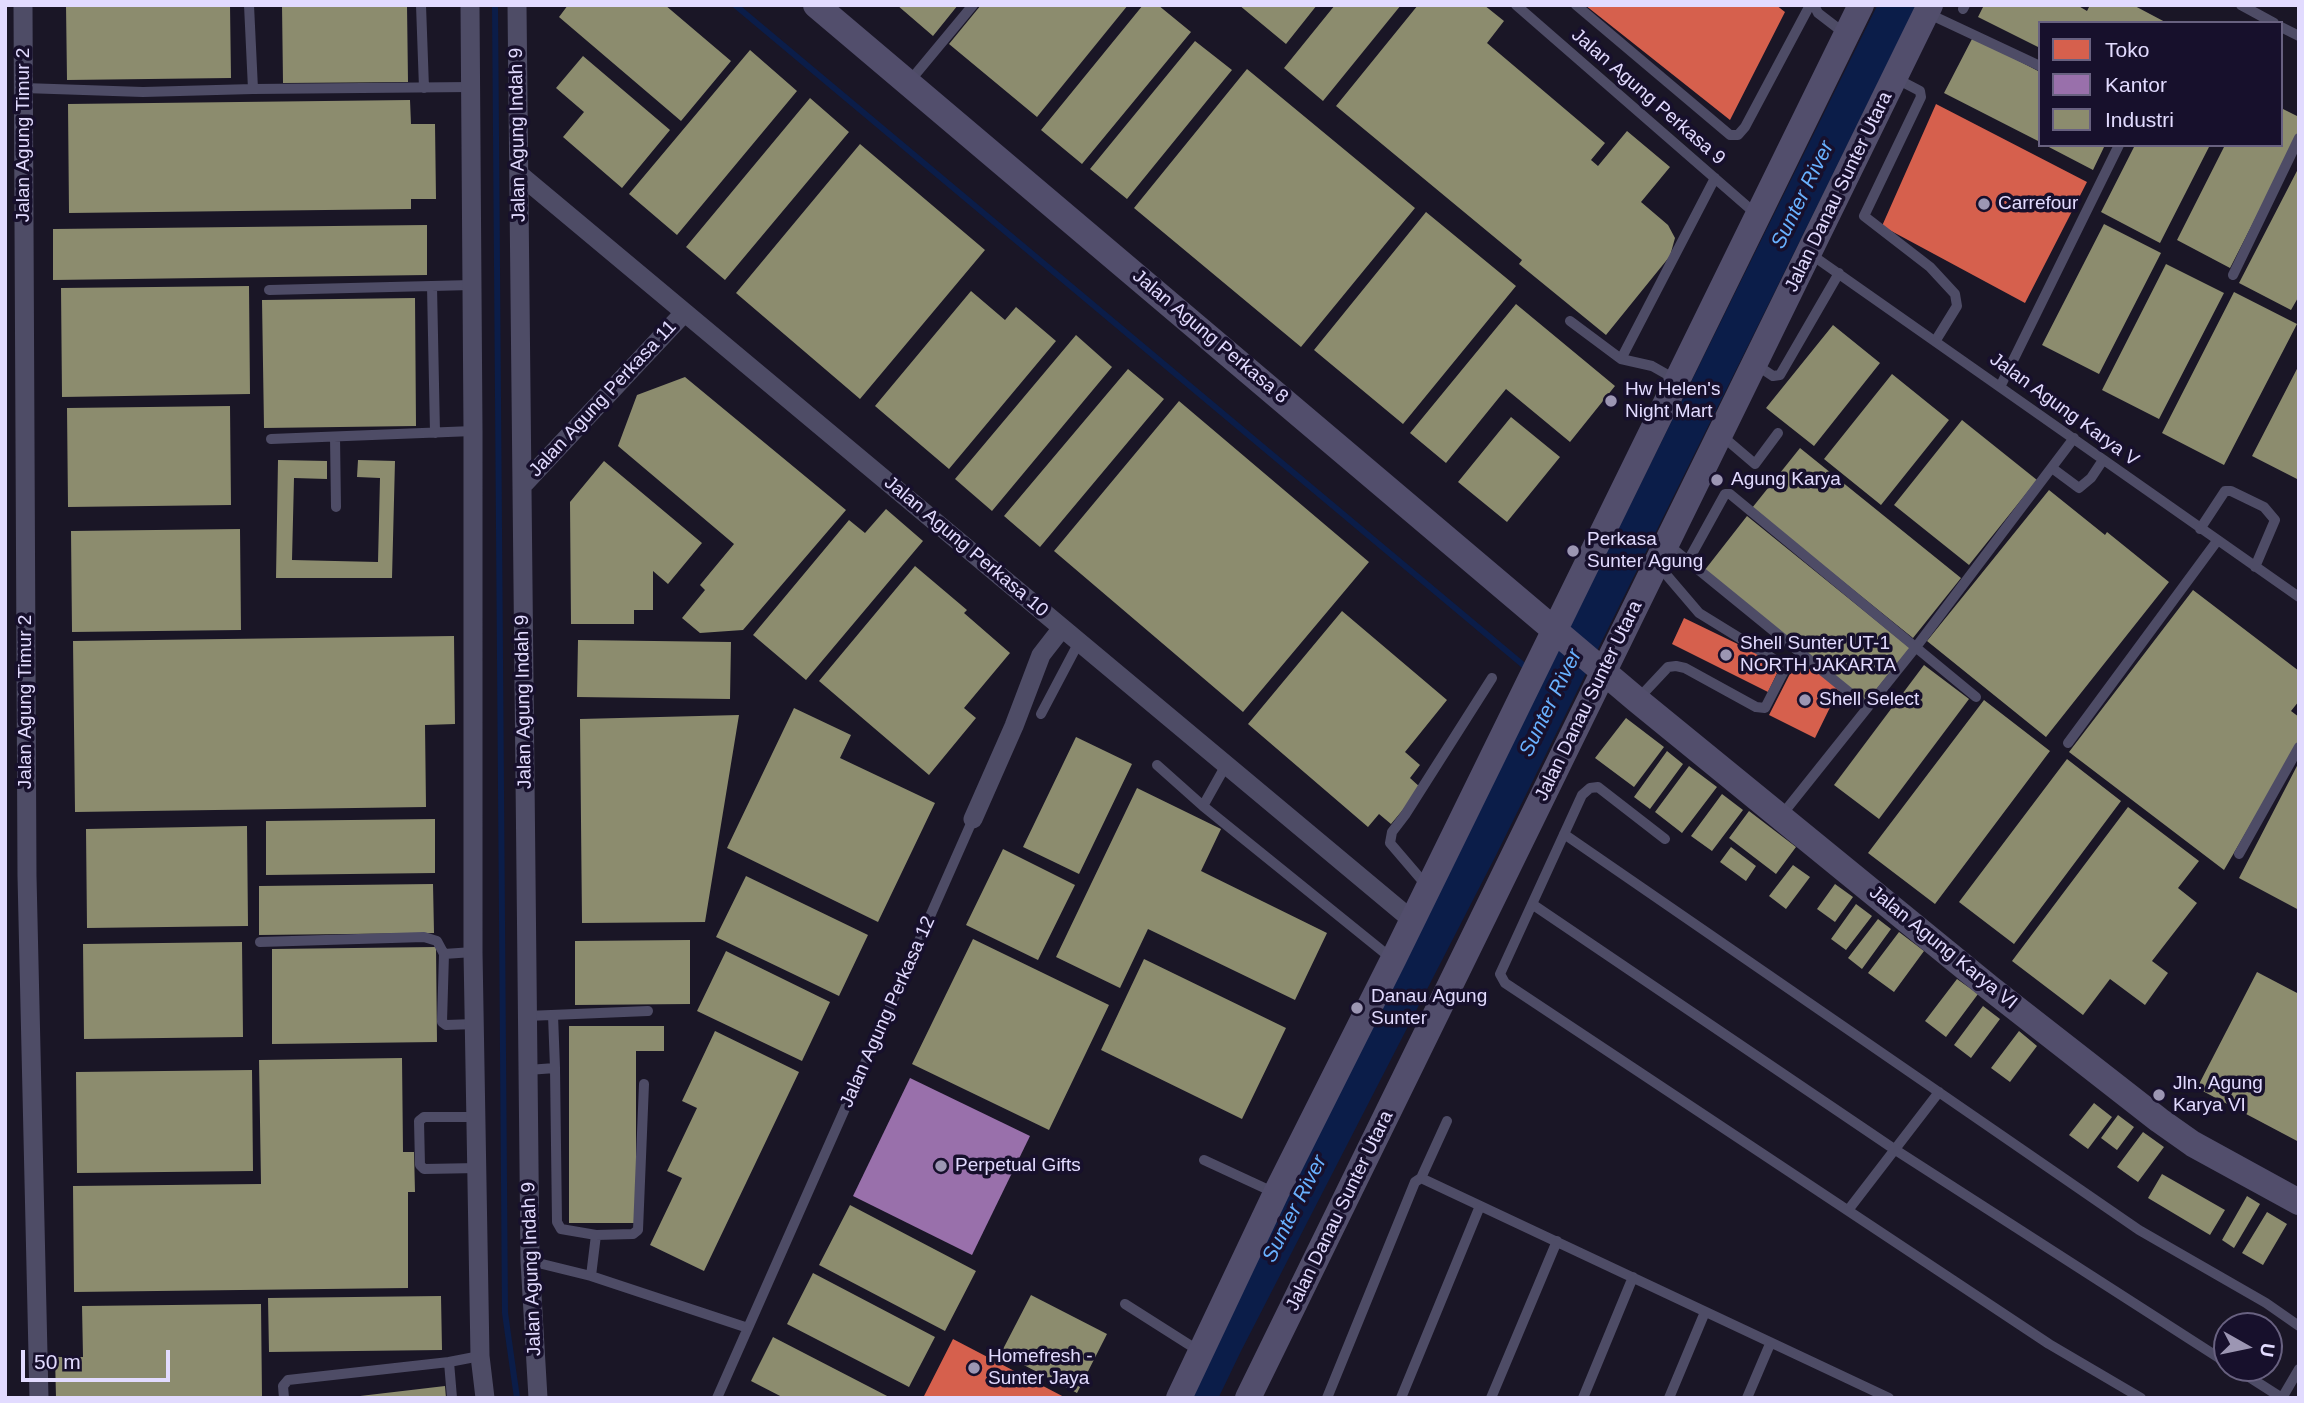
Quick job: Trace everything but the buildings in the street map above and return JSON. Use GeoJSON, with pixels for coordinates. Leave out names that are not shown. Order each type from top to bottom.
{"type":"FeatureCollection","features":[{"type":"Feature","properties":{"kind":"main road","name":"Jalan Agung Perkasa 8"},"geometry":{"type":"LineString","coordinates":[[816,5],[1556,635],[1600,666]]}},
{"type":"Feature","properties":{"kind":"main road","name":"Jalan Danau Sunter Utara"},"geometry":{"type":"LineString","coordinates":[[1248,1398],[1600,666],[1661,553],[1929,9]]}},
{"type":"Feature","properties":{"kind":"main road"},"geometry":{"type":"LineString","coordinates":[[1179,1398],[1276,1194],[1528,684],[1556,635],[1854,14]]}},
{"type":"Feature","properties":{"kind":"main road","name":"Jalan Agung Karya VI"},"geometry":{"type":"LineString","coordinates":[[1600,666],[1990,988],[2159,1120],[2193,1144],[2299,1202]]}},
{"type":"Feature","properties":{"kind":"street","name":"Jalan Agung Timur 2"},"geometry":{"type":"LineString","coordinates":[[23,5],[27,876],[39,1398]]}},
{"type":"Feature","properties":{"kind":"street"},"geometry":{"type":"LineString","coordinates":[[470,5],[473,952],[478,1117],[480,1356],[485,1398]]}},
{"type":"Feature","properties":{"kind":"street","name":"Jalan Agung Indah 9"},"geometry":{"type":"LineString","coordinates":[[517,5],[530,1261],[538,1398]]}},
{"type":"Feature","properties":{"kind":"street","name":"Jalan Agung Perkasa 10"},"geometry":{"type":"LineString","coordinates":[[519,174],[1413,921]]}},
{"type":"Feature","properties":{"kind":"street","name":"Jalan Agung Perkasa 11"},"geometry":{"type":"LineString","coordinates":[[522,486],[684,313]]}},
{"type":"Feature","properties":{"kind":"street","name":"Jalan Agung Perkasa 12"},"geometry":{"type":"LineString","coordinates":[[972,819],[1014,726],[1041,655],[1062,628]]}},
{"type":"Feature","properties":{"kind":"lane"},"geometry":{"type":"LineString","coordinates":[[249,5],[253,89]]}},
{"type":"Feature","properties":{"kind":"lane"},"geometry":{"type":"LineString","coordinates":[[421,5],[424,88]]}},
{"type":"Feature","properties":{"kind":"lane"},"geometry":{"type":"LineString","coordinates":[[909,83],[973,5]]}},
{"type":"Feature","properties":{"kind":"lane","name":"Jalan Agung Perkasa 9"},"geometry":{"type":"LineString","coordinates":[[1516,5],[1758,215]]}},
{"type":"Feature","properties":{"kind":"lane"},"geometry":{"type":"LineString","coordinates":[[1576,5],[1730,135],[1738,135],[1745,127],[1812,5],[1818,13],[1854,14]]}},
{"type":"Feature","properties":{"kind":"lane"},"geometry":{"type":"LineString","coordinates":[[2241,5],[2270,21]]}},
{"type":"Feature","properties":{"kind":"lane"},"geometry":{"type":"LineString","coordinates":[[1929,9],[2038,65]]}},
{"type":"Feature","properties":{"kind":"lane"},"geometry":{"type":"LineString","coordinates":[[2283,28],[2299,36]]}},
{"type":"Feature","properties":{"kind":"lane"},"geometry":{"type":"LineString","coordinates":[[1895,78],[1920,91],[1920,97],[1864,216],[1930,267],[1955,294],[1957,306],[1936,340]]}},
{"type":"Feature","properties":{"kind":"lane"},"geometry":{"type":"LineString","coordinates":[[24,88],[144,92],[471,87]]}},
{"type":"Feature","properties":{"kind":"lane"},"geometry":{"type":"LineString","coordinates":[[2233,275],[2299,138]]}},
{"type":"Feature","properties":{"kind":"lane"},"geometry":{"type":"LineString","coordinates":[[2000,387],[2118,147]]}},
{"type":"Feature","properties":{"kind":"lane"},"geometry":{"type":"LineString","coordinates":[[1621,359],[1715,178]]}},
{"type":"Feature","properties":{"kind":"lane","name":"Jalan Agung Karya V"},"geometry":{"type":"LineString","coordinates":[[1809,253],[2299,597]]}},
{"type":"Feature","properties":{"kind":"lane"},"geometry":{"type":"LineString","coordinates":[[1755,364],[1773,376],[1780,375],[1839,273]]}},
{"type":"Feature","properties":{"kind":"lane"},"geometry":{"type":"LineString","coordinates":[[269,290],[472,285]]}},
{"type":"Feature","properties":{"kind":"lane"},"geometry":{"type":"LineString","coordinates":[[432,286],[435,433]]}},
{"type":"Feature","properties":{"kind":"lane"},"geometry":{"type":"LineString","coordinates":[[1570,321],[1621,359],[1652,366],[1677,380]]}},
{"type":"Feature","properties":{"kind":"lane"},"geometry":{"type":"LineString","coordinates":[[271,439],[473,431]]}},
{"type":"Feature","properties":{"kind":"lane"},"geometry":{"type":"LineString","coordinates":[[1720,434],[1755,464],[1778,433]]}},
{"type":"Feature","properties":{"kind":"lane"},"geometry":{"type":"LineString","coordinates":[[335,437],[336,506]]}},
{"type":"Feature","properties":{"kind":"lane"},"geometry":{"type":"LineString","coordinates":[[1782,816],[1916,647],[2074,438]]}},
{"type":"Feature","properties":{"kind":"lane"},"geometry":{"type":"LineString","coordinates":[[2052,468],[2079,488],[2091,478],[2103,460]]}},
{"type":"Feature","properties":{"kind":"lane"},"geometry":{"type":"LineString","coordinates":[[2200,529],[2225,491],[2231,491],[2264,507],[2275,520],[2255,567]]}},
{"type":"Feature","properties":{"kind":"lane"},"geometry":{"type":"LineString","coordinates":[[1688,561],[1725,494],[1730,494],[1976,697]]}},
{"type":"Feature","properties":{"kind":"lane"},"geometry":{"type":"LineString","coordinates":[[2068,743],[2217,541]]}},
{"type":"Feature","properties":{"kind":"lane"},"geometry":{"type":"LineString","coordinates":[[1661,553],[1688,561],[1867,708]]}},
{"type":"Feature","properties":{"kind":"lane"},"geometry":{"type":"LineString","coordinates":[[1637,699],[1668,667],[1676,666],[1685,668],[1756,707],[1765,708],[1785,669],[1785,666],[1699,613],[1661,553]]}},
{"type":"Feature","properties":{"kind":"lane"},"geometry":{"type":"LineString","coordinates":[[1041,713],[1079,642]]}},
{"type":"Feature","properties":{"kind":"lane"},"geometry":{"type":"LineString","coordinates":[[1428,888],[1390,843],[1392,832],[1492,678]]}},
{"type":"Feature","properties":{"kind":"lane"},"geometry":{"type":"LineString","coordinates":[[2239,854],[2299,747]]}},
{"type":"Feature","properties":{"kind":"lane"},"geometry":{"type":"LineString","coordinates":[[1157,765],[1203,806],[1393,960]]}},
{"type":"Feature","properties":{"kind":"lane"},"geometry":{"type":"LineString","coordinates":[[1203,806],[1226,765]]}},
{"type":"Feature","properties":{"kind":"lane"},"geometry":{"type":"LineString","coordinates":[[1665,839],[1598,787],[1590,788],[1582,795],[1500,974],[1505,984],[1849,1209],[2049,1344],[2141,1398]]}},
{"type":"Feature","properties":{"kind":"lane","name":"Jalan Agung Perkasa 12"},"geometry":{"type":"LineString","coordinates":[[717,1398],[972,819]]}},
{"type":"Feature","properties":{"kind":"lane"},"geometry":{"type":"LineString","coordinates":[[1564,834],[2139,1230],[2266,1303],[2299,1326]]}},
{"type":"Feature","properties":{"kind":"lane"},"geometry":{"type":"LineString","coordinates":[[1532,904],[1894,1149],[2213,1354]]}},
{"type":"Feature","properties":{"kind":"lane"},"geometry":{"type":"LineString","coordinates":[[260,942],[424,937],[437,941],[444,954],[442,1022],[446,1025],[475,1024]]}},
{"type":"Feature","properties":{"kind":"lane"},"geometry":{"type":"LineString","coordinates":[[444,954],[473,952]]}},
{"type":"Feature","properties":{"kind":"lane"},"geometry":{"type":"LineString","coordinates":[[527,1016],[648,1011]]}},
{"type":"Feature","properties":{"kind":"lane"},"geometry":{"type":"LineString","coordinates":[[553,1015],[557,1223],[561,1229],[596,1235],[633,1234],[638,1230],[644,1084]]}},
{"type":"Feature","properties":{"kind":"lane"},"geometry":{"type":"LineString","coordinates":[[528,1070],[555,1068]]}},
{"type":"Feature","properties":{"kind":"lane"},"geometry":{"type":"LineString","coordinates":[[1849,1209],[1939,1092]]}},
{"type":"Feature","properties":{"kind":"lane"},"geometry":{"type":"LineString","coordinates":[[478,1117],[424,1117],[419,1121],[420,1165],[424,1169],[478,1168]]}},
{"type":"Feature","properties":{"kind":"lane"},"geometry":{"type":"LineString","coordinates":[[1327,1398],[1415,1182],[1421,1178],[1447,1121]]}},
{"type":"Feature","properties":{"kind":"lane"},"geometry":{"type":"LineString","coordinates":[[1204,1160],[1276,1194]]}},
{"type":"Feature","properties":{"kind":"lane"},"geometry":{"type":"LineString","coordinates":[[1421,1178],[1876,1395],[1889,1398]]}},
{"type":"Feature","properties":{"kind":"lane"},"geometry":{"type":"LineString","coordinates":[[1401,1398],[1480,1206]]}},
{"type":"Feature","properties":{"kind":"lane"},"geometry":{"type":"LineString","coordinates":[[591,1276],[596,1235]]}},
{"type":"Feature","properties":{"kind":"lane"},"geometry":{"type":"LineString","coordinates":[[1491,1398],[1557,1241]]}},
{"type":"Feature","properties":{"kind":"lane"},"geometry":{"type":"LineString","coordinates":[[530,1261],[591,1276],[748,1328]]}},
{"type":"Feature","properties":{"kind":"lane"},"geometry":{"type":"LineString","coordinates":[[1583,1398],[1633,1277]]}},
{"type":"Feature","properties":{"kind":"lane"},"geometry":{"type":"LineString","coordinates":[[1125,1304],[1201,1352]]}},
{"type":"Feature","properties":{"kind":"lane"},"geometry":{"type":"LineString","coordinates":[[1669,1398],[1705,1312]]}},
{"type":"Feature","properties":{"kind":"lane"},"geometry":{"type":"LineString","coordinates":[[1747,1398],[1770,1344]]}},
{"type":"Feature","properties":{"kind":"lane"},"geometry":{"type":"LineString","coordinates":[[285,1398],[283,1386],[288,1380],[449,1362],[480,1356]]}},
{"type":"Feature","properties":{"kind":"lane"},"geometry":{"type":"LineString","coordinates":[[449,1362],[452,1398]]}},
{"type":"Feature","properties":{"kind":"lane"},"geometry":{"type":"LineString","coordinates":[[2257,1382],[2282,1398],[2299,1369]]}},
{"type":"Feature","properties":{"kind":"waterway"},"geometry":{"type":"LineString","coordinates":[[495,5],[505,1313],[517,1398]]}},
{"type":"Feature","properties":{"kind":"waterway"},"geometry":{"type":"LineString","coordinates":[[735,5],[1528,669]]}},
{"type":"Feature","properties":{"kind":"waterway","name":"Sunter River"},"geometry":{"type":"LineString","coordinates":[[1199,1398],[1480,848],[1897,5]]}},
{"type":"Feature","properties":{"kind":"waterway"},"geometry":{"type":"LineString","coordinates":[[1539,678],[1556,693]]}},
{"type":"Feature","properties":{"kind":"place","name":"Carrefour"},"geometry":{"type":"Point","coordinates":[1984,204]}},
{"type":"Feature","properties":{"kind":"place","name":"Hw Helen's Night Mart"},"geometry":{"type":"Point","coordinates":[1611,401]}},
{"type":"Feature","properties":{"kind":"place","name":"Agung Karya"},"geometry":{"type":"Point","coordinates":[1717,480]}},
{"type":"Feature","properties":{"kind":"place","name":"Perkasa Sunter Agung"},"geometry":{"type":"Point","coordinates":[1573,551]}},
{"type":"Feature","properties":{"kind":"place","name":"Shell Sunter UT-1 NORTH JAKARTA"},"geometry":{"type":"Point","coordinates":[1726,655]}},
{"type":"Feature","properties":{"kind":"place","name":"Shell Select"},"geometry":{"type":"Point","coordinates":[1805,700]}},
{"type":"Feature","properties":{"kind":"place","name":"Danau Agung Sunter"},"geometry":{"type":"Point","coordinates":[1357,1008]}},
{"type":"Feature","properties":{"kind":"place","name":"Jln. Agung Karya VI"},"geometry":{"type":"Point","coordinates":[2159,1095]}},
{"type":"Feature","properties":{"kind":"place","name":"Perpetual Gifts"},"geometry":{"type":"Point","coordinates":[941,1166]}},
{"type":"Feature","properties":{"kind":"place","name":"Homefresh - Sunter Jaya"},"geometry":{"type":"Point","coordinates":[974,1368]}}]}
